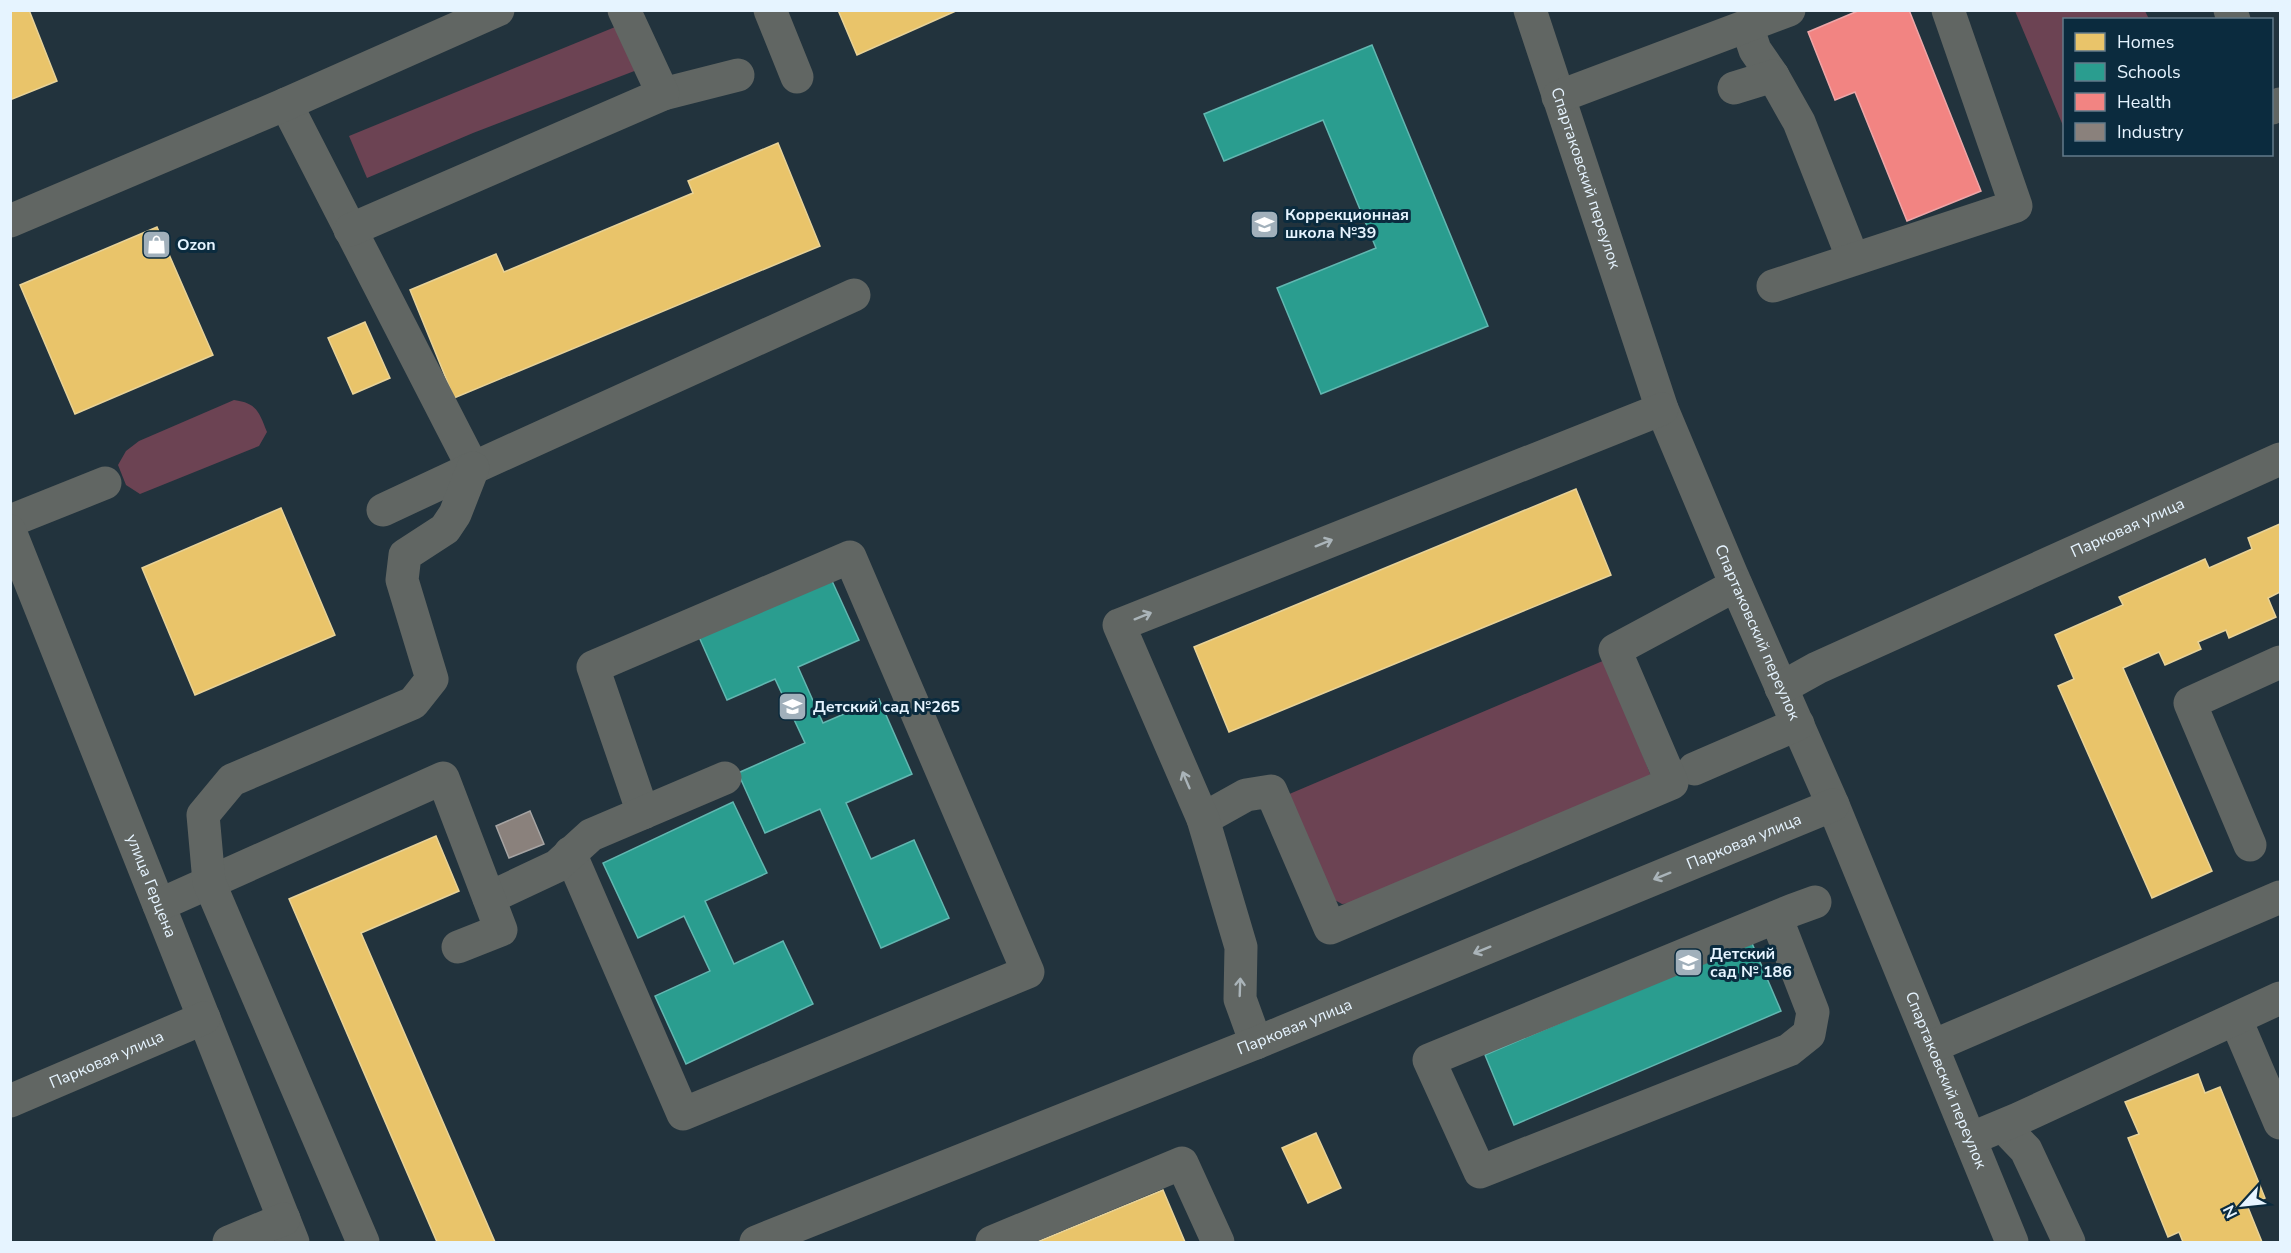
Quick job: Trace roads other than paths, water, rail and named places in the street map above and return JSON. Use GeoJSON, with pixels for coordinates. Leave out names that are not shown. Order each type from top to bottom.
{"type":"FeatureCollection","features":[{"type":"Feature","properties":{"kind":"street"},"geometry":{"type":"LineString","coordinates":[[10,221],[286,104],[498,10]]}},
{"type":"Feature","properties":{"kind":"street"},"geometry":{"type":"LineString","coordinates":[[624,10],[663,94]]}},
{"type":"Feature","properties":{"kind":"street"},"geometry":{"type":"LineString","coordinates":[[770,10],[797,77]]}},
{"type":"Feature","properties":{"kind":"street","name":"Спартаковский переулок"},"geometry":{"type":"LineString","coordinates":[[1530,10],[1662,409],[1736,585],[1833,805],[2012,1242]]}},
{"type":"Feature","properties":{"kind":"street"},"geometry":{"type":"LineString","coordinates":[[1558,97],[1789,10]]}},
{"type":"Feature","properties":{"kind":"street"},"geometry":{"type":"LineString","coordinates":[[1773,286],[2016,206],[1948,10]]}},
{"type":"Feature","properties":{"kind":"street"},"geometry":{"type":"LineString","coordinates":[[1747,26],[1755,50],[1773,76],[1799,122],[1853,260]]}},
{"type":"Feature","properties":{"kind":"street"},"geometry":{"type":"LineString","coordinates":[[350,230],[663,94],[738,75]]}},
{"type":"Feature","properties":{"kind":"street"},"geometry":{"type":"LineString","coordinates":[[1734,88],[1773,76]]}},
{"type":"Feature","properties":{"kind":"street"},"geometry":{"type":"LineString","coordinates":[[286,104],[473,468],[455,514],[445,529],[405,555],[402,580],[432,679],[413,703],[232,780],[203,815],[209,882],[363,1242]]}},
{"type":"Feature","properties":{"kind":"street"},"geometry":{"type":"LineString","coordinates":[[383,510],[854,295]]}},
{"type":"Feature","properties":{"kind":"street"},"geometry":{"type":"LineString","coordinates":[[1256,1043],[1240,999],[1241,947],[1203,819],[1119,625],[1662,409]]}},
{"type":"Feature","properties":{"kind":"street","name":"Парковая улица"},"geometry":{"type":"LineString","coordinates":[[1781,688],[1817,668],[2280,459]]}},
{"type":"Feature","properties":{"kind":"street"},"geometry":{"type":"LineString","coordinates":[[10,520],[105,483]]}},
{"type":"Feature","properties":{"kind":"street","name":"улица Герцена"},"geometry":{"type":"LineString","coordinates":[[10,531],[288,1231]]}},
{"type":"Feature","properties":{"kind":"street"},"geometry":{"type":"LineString","coordinates":[[570,853],[684,1114],[1028,972],[850,557],[593,667],[643,813]]}},
{"type":"Feature","properties":{"kind":"street"},"geometry":{"type":"LineString","coordinates":[[1203,819],[1246,795],[1271,791],[1330,928],[1672,783],[1615,650],[1736,585]]}},
{"type":"Feature","properties":{"kind":"street"},"geometry":{"type":"LineString","coordinates":[[2250,845],[2190,702],[2280,662]]}},
{"type":"Feature","properties":{"kind":"street"},"geometry":{"type":"LineString","coordinates":[[1694,769],[1798,724]]}},
{"type":"Feature","properties":{"kind":"street"},"geometry":{"type":"LineString","coordinates":[[159,905],[443,778],[501,930],[458,947]]}},
{"type":"Feature","properties":{"kind":"street"},"geometry":{"type":"LineString","coordinates":[[489,898],[557,866],[591,835],[725,778]]}},
{"type":"Feature","properties":{"kind":"street","name":"Парковая улица"},"geometry":{"type":"LineString","coordinates":[[756,1242],[1256,1043],[1833,805]]}},
{"type":"Feature","properties":{"kind":"street"},"geometry":{"type":"LineString","coordinates":[[1933,1046],[2280,897]]}},
{"type":"Feature","properties":{"kind":"street"},"geometry":{"type":"LineString","coordinates":[[1776,917],[1813,1012],[1809,1034],[1789,1050],[1480,1172],[1429,1060],[1776,917],[1815,902]]}},
{"type":"Feature","properties":{"kind":"street"},"geometry":{"type":"LineString","coordinates":[[1970,1139],[2236,1020],[2280,998]]}},
{"type":"Feature","properties":{"kind":"street","name":"Парковая улица"},"geometry":{"type":"LineString","coordinates":[[10,1101],[204,1018]]}},
{"type":"Feature","properties":{"kind":"street"},"geometry":{"type":"LineString","coordinates":[[2236,1020],[2280,1123]]}},
{"type":"Feature","properties":{"kind":"street"},"geometry":{"type":"LineString","coordinates":[[2003,1125],[2026,1150],[2069,1242]]}},
{"type":"Feature","properties":{"kind":"street"},"geometry":{"type":"LineString","coordinates":[[992,1242],[1182,1163],[1218,1242]]}},
{"type":"Feature","properties":{"kind":"street"},"geometry":{"type":"LineString","coordinates":[[229,1242],[288,1231]]}},
{"type":"Feature","properties":{"kind":"place","name":"Коррекционная школа №39"},"geometry":{"type":"Point","coordinates":[1264,224]}},
{"type":"Feature","properties":{"kind":"place","name":"Ozon"},"geometry":{"type":"Point","coordinates":[156,245]}},
{"type":"Feature","properties":{"kind":"place","name":"Детский сад №265"},"geometry":{"type":"Point","coordinates":[792,707]}},
{"type":"Feature","properties":{"kind":"place","name":"Детский сад № 186"},"geometry":{"type":"Point","coordinates":[1689,963]}}]}
